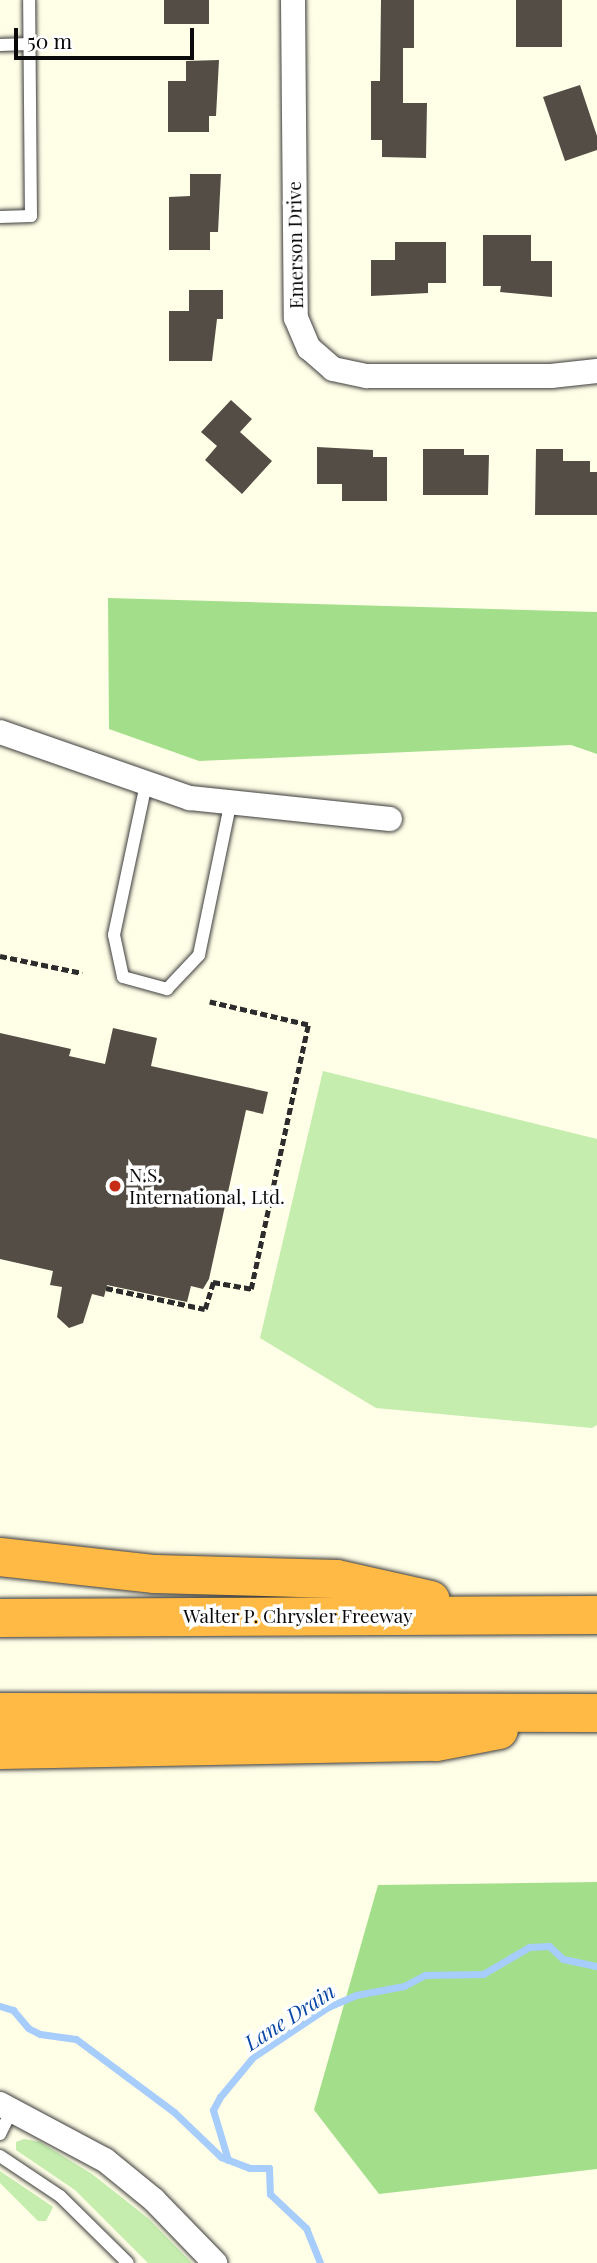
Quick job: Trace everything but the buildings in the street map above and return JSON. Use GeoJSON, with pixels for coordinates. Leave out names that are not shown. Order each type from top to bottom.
{"type":"FeatureCollection","features":[{"type":"Feature","properties":{"kind":"highway"},"geometry":{"type":"LineString","coordinates":[[0,1557],[155,1574],[337,1579],[495,1614]]}},
{"type":"Feature","properties":{"kind":"highway","name":"Walter P. Chrysler Freeway"},"geometry":{"type":"LineString","coordinates":[[0,1619],[597,1615]]}},
{"type":"Feature","properties":{"kind":"highway"},"geometry":{"type":"LineString","coordinates":[[0,1712],[592,1713]]}},
{"type":"Feature","properties":{"kind":"highway"},"geometry":{"type":"LineString","coordinates":[[0,1750],[436,1742],[592,1713]]}},
{"type":"Feature","properties":{"kind":"street","name":"Emerson Drive"},"geometry":{"type":"LineString","coordinates":[[293,0],[295,287],[300,335],[319,360],[349,374],[439,376],[597,371]]}},
{"type":"Feature","properties":{"kind":"street"},"geometry":{"type":"LineString","coordinates":[[0,732],[146,784],[230,805],[390,818]]}},
{"type":"Feature","properties":{"kind":"street"},"geometry":{"type":"LineString","coordinates":[[6,2106],[85,2147],[130,2179],[215,2263]]}},
{"type":"Feature","properties":{"kind":"lane"},"geometry":{"type":"LineString","coordinates":[[0,216],[31,216],[29,0]]}},
{"type":"Feature","properties":{"kind":"lane"},"geometry":{"type":"LineString","coordinates":[[0,45],[30,44]]}},
{"type":"Feature","properties":{"kind":"lane"},"geometry":{"type":"LineString","coordinates":[[146,784],[114,935],[123,977],[167,989],[199,955],[230,805]]}},
{"type":"Feature","properties":{"kind":"lane"},"geometry":{"type":"LineString","coordinates":[[0,2134],[6,2106]]}},
{"type":"Feature","properties":{"kind":"lane"},"geometry":{"type":"LineString","coordinates":[[0,2156],[60,2196],[128,2263]]}},
{"type":"Feature","properties":{"kind":"path"},"geometry":{"type":"LineString","coordinates":[[0,956],[82,973]]}},
{"type":"Feature","properties":{"kind":"path"},"geometry":{"type":"LineString","coordinates":[[106,1289],[205,1309],[213,1282],[251,1289],[308,1025],[210,1002]]}},
{"type":"Feature","properties":{"kind":"green space"},"geometry":{"type":"Polygon","coordinates":[[[108,598],[597,612],[597,754],[571,745],[199,761],[109,729],[108,598]]]}},
{"type":"Feature","properties":{"kind":"green space"},"geometry":{"type":"Polygon","coordinates":[[[323,1071],[597,1139],[597,1425],[592,1428],[376,1408],[260,1338],[323,1071]]]}},
{"type":"Feature","properties":{"kind":"green space"},"geometry":{"type":"Polygon","coordinates":[[[597,1882],[597,2169],[379,2194],[314,2110],[378,1885],[597,1882]]]}},
{"type":"Feature","properties":{"kind":"green space"},"geometry":{"type":"Polygon","coordinates":[[[24,2139],[40,2142],[92,2174],[149,2219],[192,2263],[148,2263],[75,2190],[16,2150],[16,2142],[24,2139]]]}},
{"type":"Feature","properties":{"kind":"green space"},"geometry":{"type":"Polygon","coordinates":[[[0,2171],[53,2207],[46,2221],[38,2221],[0,2183],[0,2171]]]}},
{"type":"Feature","properties":{"kind":"waterway","name":"Lane Drain"},"geometry":{"type":"LineString","coordinates":[[228,2160],[213,2110],[220,2097],[253,2057],[328,2007],[356,1995],[404,1986],[425,1975],[483,1974],[529,1947],[549,1946],[563,1959],[597,1966]]}},
{"type":"Feature","properties":{"kind":"waterway"},"geometry":{"type":"LineString","coordinates":[[0,2006],[13,2010],[28,2028],[40,2034],[76,2039],[174,2112],[221,2157],[250,2168],[269,2168],[270,2194],[306,2228],[320,2263]]}},
{"type":"Feature","properties":{"kind":"place","name":"N.S. International, Ltd."},"geometry":{"type":"Point","coordinates":[115,1186]}}]}
